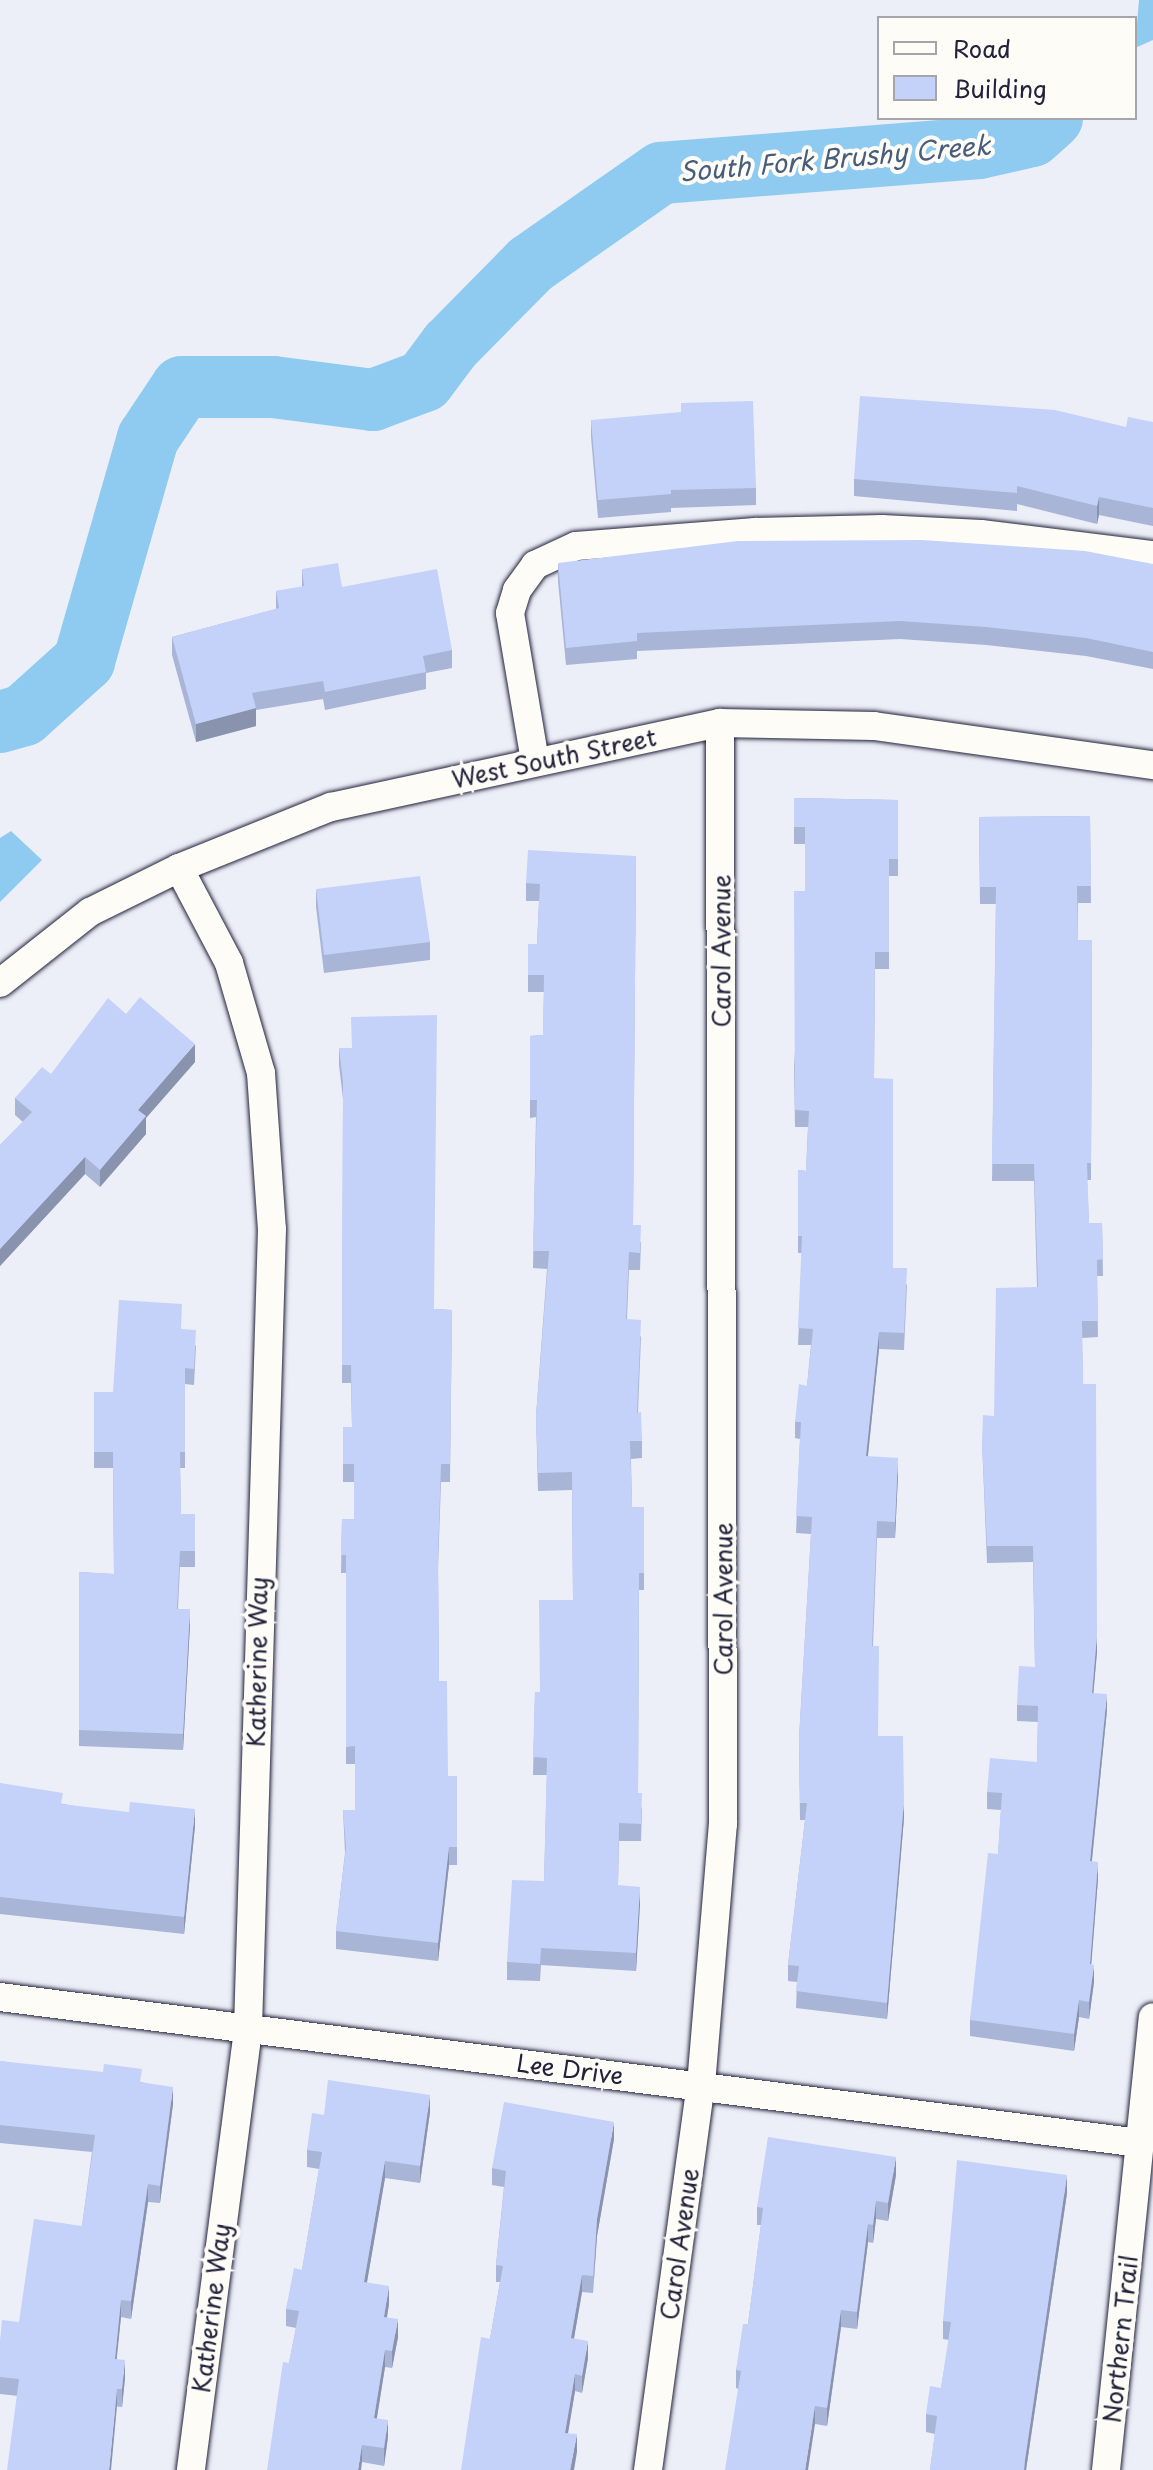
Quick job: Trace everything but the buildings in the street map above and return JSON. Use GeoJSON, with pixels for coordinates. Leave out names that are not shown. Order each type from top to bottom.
{"type":"FeatureCollection","features":[{"type":"Feature","properties":{"kind":"street"},"geometry":{"type":"LineString","coordinates":[[535,761],[510,613],[517,590],[535,565],[576,546],[755,532],[882,529],[981,534],[1153,555]]}},
{"type":"Feature","properties":{"kind":"street","name":"West South Street"},"geometry":{"type":"LineString","coordinates":[[0,983],[90,912],[179,868],[331,807],[720,723],[874,726],[1153,765]]}},
{"type":"Feature","properties":{"kind":"street","name":"Carol Avenue"},"geometry":{"type":"LineString","coordinates":[[648,2470],[701,2085],[723,1824],[720,723]]}},
{"type":"Feature","properties":{"kind":"street","name":"Katherine Way"},"geometry":{"type":"LineString","coordinates":[[179,868],[229,963],[261,1073],[272,1229],[248,2030],[191,2470]]}},
{"type":"Feature","properties":{"kind":"street","name":"Lee Drive"},"geometry":{"type":"LineString","coordinates":[[0,1997],[1140,2143]]}},
{"type":"Feature","properties":{"kind":"street","name":"Northern Trail"},"geometry":{"type":"LineString","coordinates":[[1106,2470],[1153,2017]]}},
{"type":"Feature","properties":{"kind":"water"},"geometry":{"type":"Polygon","coordinates":[[[1139,0],[1153,0],[1153,40],[1137,47],[1139,0]]]}},
{"type":"Feature","properties":{"kind":"water"},"geometry":{"type":"Polygon","coordinates":[[[11,831],[42,860],[0,902],[0,838],[11,831]]]}},
{"type":"Feature","properties":{"kind":"waterway","name":"South Fork Brushy Creek"},"geometry":{"type":"LineString","coordinates":[[0,722],[24,715],[84,661],[148,438],[182,387],[273,387],[373,400],[424,381],[450,346],[531,264],[661,173],[979,148],[1032,136],[1050,120]]}}]}
